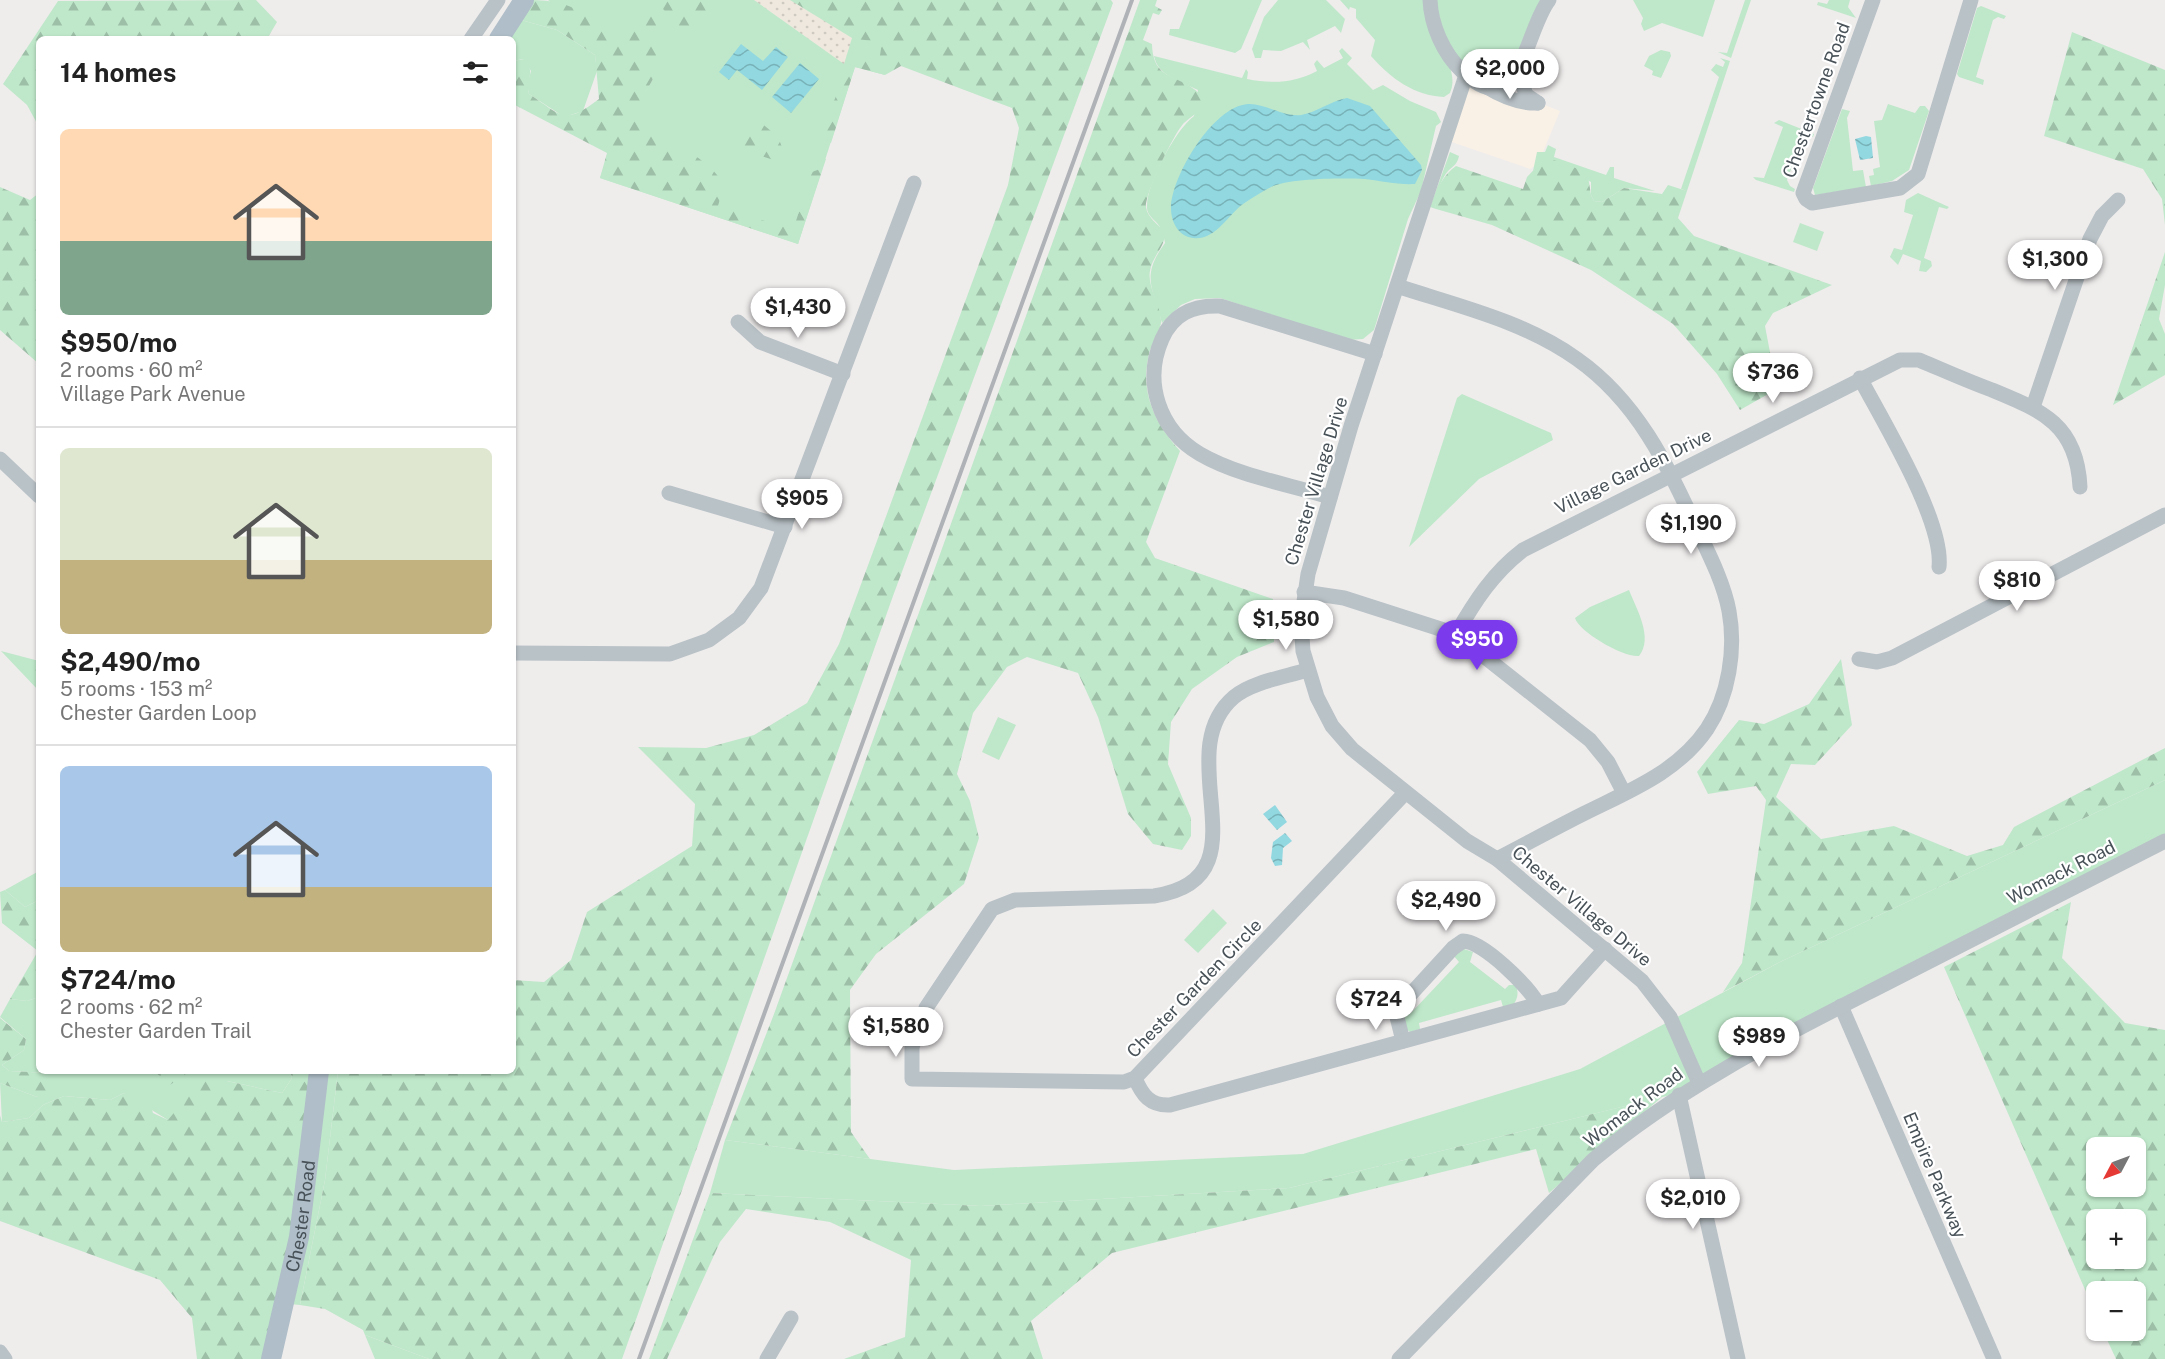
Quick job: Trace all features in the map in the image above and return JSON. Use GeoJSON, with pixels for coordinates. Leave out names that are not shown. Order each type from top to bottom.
{"type":"FeatureCollection","features":[{"type":"Feature","properties":{"kind":"main road"},"geometry":{"type":"LineString","coordinates":[[501,36],[524,0]]}},
{"type":"Feature","properties":{"kind":"main road","name":"Chester Road"},"geometry":{"type":"LineString","coordinates":[[271,1359],[299,1237],[320,1074]]}},
{"type":"Feature","properties":{"kind":"street"},"geometry":{"type":"LineString","coordinates":[[1430,0],[1431,14],[1439,37],[1451,58],[1466,75],[1500,96],[1527,104],[1538,103],[1527,95],[1518,71]]}},
{"type":"Feature","properties":{"kind":"street"},"geometry":{"type":"LineString","coordinates":[[1483,84],[1499,86],[1513,78],[1518,71],[1540,0]]}},
{"type":"Feature","properties":{"kind":"street"},"geometry":{"type":"LineString","coordinates":[[1536,18],[1549,0]]}},
{"type":"Feature","properties":{"kind":"street","name":"Chestertowne Road"},"geometry":{"type":"LineString","coordinates":[[1873,0],[1803,193],[1806,200],[1812,203],[1900,188],[1918,174],[1971,0]]}},
{"type":"Feature","properties":{"kind":"street"},"geometry":{"type":"LineString","coordinates":[[473,36],[494,5],[510,20]]}},
{"type":"Feature","properties":{"kind":"street","name":"Chester Village Drive"},"geometry":{"type":"LineString","coordinates":[[1466,75],[1330,497],[1304,592],[1303,651],[1307,670],[1317,698],[1332,726],[1352,749],[1467,841],[1497,859],[1642,981],[1662,1004],[1699,1083]]}},
{"type":"Feature","properties":{"kind":"street"},"geometry":{"type":"LineString","coordinates":[[516,653],[670,654],[710,640],[739,618],[761,588],[914,183]]}},
{"type":"Feature","properties":{"kind":"street"},"geometry":{"type":"LineString","coordinates":[[2033,407],[2090,239],[2102,216],[2118,200]]}},
{"type":"Feature","properties":{"kind":"street"},"geometry":{"type":"LineString","coordinates":[[1397,286],[1510,323],[1542,337],[1577,359],[1608,384],[1635,414],[1657,446],[1672,474],[1714,565],[1729,610],[1732,652],[1722,698],[1707,729],[1682,759],[1654,778],[1497,859]]}},
{"type":"Feature","properties":{"kind":"street"},"geometry":{"type":"LineString","coordinates":[[1330,497],[1232,467],[1199,453],[1178,436],[1163,415],[1154,393],[1153,369],[1159,346],[1167,327],[1181,314],[1200,305],[1220,306],[1375,354]]}},
{"type":"Feature","properties":{"kind":"street"},"geometry":{"type":"LineString","coordinates":[[738,322],[760,342],[843,374]]}},
{"type":"Feature","properties":{"kind":"street","name":"Village Garden Drive"},"geometry":{"type":"LineString","coordinates":[[1456,634],[1485,586],[1505,564],[1523,550],[1860,378],[1900,360],[1919,360],[2033,407],[2050,418],[2062,429],[2079,464],[2080,487]]}},
{"type":"Feature","properties":{"kind":"street"},"geometry":{"type":"LineString","coordinates":[[1860,378],[1913,482],[1938,540],[1939,567]]}},
{"type":"Feature","properties":{"kind":"street"},"geometry":{"type":"LineString","coordinates":[[0,459],[36,493]]}},
{"type":"Feature","properties":{"kind":"street"},"geometry":{"type":"LineString","coordinates":[[669,493],[785,527]]}},
{"type":"Feature","properties":{"kind":"street"},"geometry":{"type":"LineString","coordinates":[[1859,659],[1877,662],[1893,658],[2165,515]]}},
{"type":"Feature","properties":{"kind":"street"},"geometry":{"type":"LineString","coordinates":[[1304,592],[1344,598],[1456,634],[1590,740],[1608,762],[1624,793]]}},
{"type":"Feature","properties":{"kind":"street","name":"Chester Garden Circle"},"geometry":{"type":"LineString","coordinates":[[1307,670],[1237,694],[1222,708],[1212,726],[1208,744],[1213,844],[1209,863],[1189,886],[1174,893],[1154,896],[1015,900],[998,906],[987,915],[926,1008],[912,1047],[912,1079],[1124,1082],[1135,1078],[1405,793]]}},
{"type":"Feature","properties":{"kind":"street","name":"Womack Road"},"geometry":{"type":"LineString","coordinates":[[1399,1359],[1593,1160],[1679,1095],[1841,1006],[2165,841]]}},
{"type":"Feature","properties":{"kind":"street"},"geometry":{"type":"LineString","coordinates":[[1403,1041],[1397,1017],[1399,1007],[1453,948],[1463,941],[1475,944],[1521,980],[1538,1004]]}},
{"type":"Feature","properties":{"kind":"street"},"geometry":{"type":"LineString","coordinates":[[1135,1078],[1140,1090],[1151,1102],[1160,1106],[1170,1105],[1561,998],[1569,992],[1605,950]]}},
{"type":"Feature","properties":{"kind":"street","name":"Empire Parkway"},"geometry":{"type":"LineString","coordinates":[[1841,1006],[1994,1359]]}},
{"type":"Feature","properties":{"kind":"street"},"geometry":{"type":"LineString","coordinates":[[1679,1095],[1738,1359]]}},
{"type":"Feature","properties":{"kind":"street"},"geometry":{"type":"LineString","coordinates":[[767,1359],[791,1318]]}},
{"type":"Feature","properties":{"kind":"street"},"geometry":{"type":"LineString","coordinates":[[0,1352],[5,1359]]}},
{"type":"Feature","properties":{"kind":"shaded area"},"geometry":{"type":"Polygon","coordinates":[[[1466,75],[1560,111],[1538,164],[1530,169],[1443,139],[1466,75]]]}},
{"type":"Feature","properties":{"kind":"green space"},"geometry":{"type":"Polygon","coordinates":[[[256,0],[277,22],[269,36],[36,36],[36,122],[27,105],[3,84],[58,1],[256,0]]]}},
{"type":"Feature","properties":{"kind":"green space"},"geometry":{"type":"Polygon","coordinates":[[[530,0],[559,3],[589,18],[620,44],[643,18],[654,14],[665,28],[658,38],[653,79],[644,95],[644,106],[635,121],[681,147],[714,171],[722,186],[718,206],[793,230],[812,172],[820,169],[823,158],[826,159],[798,244],[600,178],[607,153],[516,106],[516,60],[524,59],[530,71],[529,94],[563,115],[578,113],[599,99],[595,55],[557,30],[521,20],[530,0]]]}},
{"type":"Feature","properties":{"kind":"green space"},"geometry":{"type":"Polygon","coordinates":[[[548,0],[893,0],[885,75],[855,67],[798,244],[600,178],[608,153],[653,79],[548,0]]]}},
{"type":"Feature","properties":{"kind":"green space"},"geometry":{"type":"Polygon","coordinates":[[[660,0],[721,0],[704,20],[694,26],[686,26],[675,25],[661,6],[660,0]]]}},
{"type":"Feature","properties":{"kind":"green space"},"geometry":{"type":"Polygon","coordinates":[[[790,0],[1111,0],[1113,3],[893,596],[622,1359],[429,1359],[365,1335],[363,1330],[325,1309],[300,1305],[325,1180],[338,1074],[516,1074],[516,980],[544,982],[571,960],[587,912],[692,846],[695,804],[638,747],[706,748],[754,735],[807,703],[839,644],[1008,185],[1019,128],[1012,108],[901,66],[885,75],[855,67],[863,60],[879,62],[882,42],[856,39],[854,36],[852,38],[790,0]]]}},
{"type":"Feature","properties":{"kind":"green space"},"geometry":{"type":"Polygon","coordinates":[[[1140,0],[1157,0],[1155,6],[1162,10],[1159,15],[1153,13],[1143,40],[1152,44],[1158,66],[1171,77],[1188,85],[1204,99],[1199,110],[1179,129],[1155,177],[1146,207],[1151,218],[1165,233],[1163,243],[1150,271],[1150,283],[1161,323],[1150,350],[1146,378],[1156,416],[1162,428],[1180,451],[1146,542],[1155,558],[1273,599],[1274,642],[1237,657],[1192,689],[1171,722],[1168,764],[1191,818],[1191,836],[1182,850],[1153,844],[1128,814],[1098,717],[1078,673],[1027,657],[1007,667],[973,713],[957,774],[970,801],[979,838],[964,884],[876,954],[850,990],[851,1132],[870,1159],[725,1140],[774,1014],[1140,0]]]}},
{"type":"Feature","properties":{"kind":"green space"},"geometry":{"type":"Polygon","coordinates":[[[1190,0],[1262,0],[1241,49],[1235,53],[1169,35],[1170,29],[1179,29],[1190,0]]]}},
{"type":"Feature","properties":{"kind":"green space"},"geometry":{"type":"Polygon","coordinates":[[[1278,0],[1326,0],[1345,19],[1341,33],[1335,26],[1307,40],[1310,50],[1303,42],[1281,51],[1263,50],[1261,58],[1255,58],[1252,49],[1264,17],[1278,0]]]}},
{"type":"Feature","properties":{"kind":"green space"},"geometry":{"type":"Polygon","coordinates":[[[1340,0],[1423,0],[1429,24],[1451,72],[1453,83],[1450,93],[1444,97],[1423,93],[1386,72],[1371,56],[1375,40],[1356,18],[1356,9],[1350,7],[1349,10],[1340,0]]]}},
{"type":"Feature","properties":{"kind":"green space"},"geometry":{"type":"Polygon","coordinates":[[[1430,0],[1540,0],[1518,71],[1499,86],[1459,68],[1430,0]]]}},
{"type":"Feature","properties":{"kind":"green space"},"geometry":{"type":"Polygon","coordinates":[[[1633,0],[1715,0],[1703,37],[1662,23],[1644,31],[1641,24],[1643,18],[1633,0]]]}},
{"type":"Feature","properties":{"kind":"green space"},"geometry":{"type":"Polygon","coordinates":[[[1745,0],[1751,0],[1731,58],[1718,52],[1727,53],[1745,0]]]}},
{"type":"Feature","properties":{"kind":"green space"},"geometry":{"type":"Polygon","coordinates":[[[1829,0],[1850,0],[1848,7],[1856,18],[1817,5],[1818,2],[1827,4],[1829,0]]]}},
{"type":"Feature","properties":{"kind":"green space"},"geometry":{"type":"Polygon","coordinates":[[[1981,6],[2006,16],[2004,19],[1998,17],[1993,20],[1976,77],[1984,80],[1983,85],[1959,77],[1957,74],[1977,8],[1981,6]]]}},
{"type":"Feature","properties":{"kind":"green space"},"geometry":{"type":"Polygon","coordinates":[[[521,20],[557,30],[595,55],[597,71],[583,111],[564,117],[529,94],[527,85],[531,71],[523,59],[516,60],[516,36],[508,36],[521,20]]]}},
{"type":"Feature","properties":{"kind":"green space"},"geometry":{"type":"Polygon","coordinates":[[[2072,32],[2165,70],[2165,225],[2162,199],[2143,169],[2044,136],[2072,32]]]}},
{"type":"Feature","properties":{"kind":"green space"},"geometry":{"type":"Polygon","coordinates":[[[1342,48],[1352,58],[1347,64],[1373,90],[1383,85],[1410,101],[1436,112],[1441,122],[1436,126],[1421,191],[1408,219],[1374,330],[1363,339],[1348,340],[1220,298],[1195,299],[1181,305],[1162,323],[1152,290],[1151,273],[1153,264],[1165,243],[1159,226],[1148,213],[1148,196],[1157,171],[1171,144],[1194,116],[1198,90],[1165,73],[1156,63],[1154,56],[1242,78],[1246,69],[1247,79],[1275,82],[1300,78],[1317,71],[1314,64],[1317,60],[1324,68],[1343,58],[1339,51],[1342,48]]]}},
{"type":"Feature","properties":{"kind":"green space"},"geometry":{"type":"Polygon","coordinates":[[[1661,50],[1670,52],[1671,56],[1661,78],[1652,75],[1653,71],[1644,66],[1649,56],[1661,50]]]}},
{"type":"Feature","properties":{"kind":"green space"},"geometry":{"type":"Polygon","coordinates":[[[1720,58],[1730,61],[1687,191],[1681,189],[1719,77],[1711,70],[1716,64],[1723,67],[1725,62],[1720,58]]]}},
{"type":"Feature","properties":{"kind":"green space"},"geometry":{"type":"Polygon","coordinates":[[[855,67],[831,143],[824,141],[821,132],[844,77],[855,67]]]}},
{"type":"Feature","properties":{"kind":"green space"},"geometry":{"type":"Polygon","coordinates":[[[1888,104],[1915,113],[1920,106],[1925,106],[1929,111],[1909,170],[1892,181],[1871,186],[1869,176],[1874,175],[1873,169],[1880,167],[1874,121],[1882,120],[1888,104]]]}},
{"type":"Feature","properties":{"kind":"green space"},"geometry":{"type":"Polygon","coordinates":[[[1842,109],[1850,111],[1847,118],[1853,171],[1863,170],[1866,187],[1815,195],[1813,188],[1842,109]]]}},
{"type":"Feature","properties":{"kind":"green space"},"geometry":{"type":"Polygon","coordinates":[[[753,116],[778,137],[784,152],[780,162],[736,148],[747,123],[753,116]]]}},
{"type":"Feature","properties":{"kind":"green space"},"geometry":{"type":"Polygon","coordinates":[[[1779,120],[1814,134],[1813,137],[1804,134],[1787,180],[1795,189],[1794,192],[1753,177],[1764,178],[1783,127],[1774,123],[1779,120]]]}},
{"type":"Feature","properties":{"kind":"green space"},"geometry":{"type":"Polygon","coordinates":[[[1548,145],[1556,149],[1554,157],[1606,175],[1610,167],[1614,167],[1614,178],[1655,191],[1624,188],[1602,202],[1594,201],[1591,195],[1591,182],[1546,158],[1533,171],[1537,152],[1545,152],[1548,145]]]}},
{"type":"Feature","properties":{"kind":"green space"},"geometry":{"type":"Polygon","coordinates":[[[1450,152],[1459,156],[1440,184],[1436,209],[1430,207],[1450,152]]]}},
{"type":"Feature","properties":{"kind":"green space"},"geometry":{"type":"Polygon","coordinates":[[[1546,157],[1581,170],[1588,176],[1594,201],[1602,202],[1624,188],[1662,194],[1668,185],[1687,191],[1678,218],[1694,236],[1832,285],[1773,313],[1765,326],[1777,389],[1740,410],[1717,374],[1673,324],[1591,270],[1492,225],[1436,209],[1436,196],[1440,184],[1456,166],[1523,189],[1527,177],[1546,157]]]}},
{"type":"Feature","properties":{"kind":"green space"},"geometry":{"type":"Polygon","coordinates":[[[0,187],[30,200],[36,195],[36,361],[0,330],[0,187]]]}},
{"type":"Feature","properties":{"kind":"green space"},"geometry":{"type":"Polygon","coordinates":[[[1918,193],[1949,207],[1947,209],[1939,207],[1924,258],[1931,261],[1932,266],[1926,272],[1919,271],[1921,261],[1903,254],[1898,265],[1890,257],[1894,248],[1902,250],[1913,215],[1904,212],[1906,200],[1918,193]]]}},
{"type":"Feature","properties":{"kind":"green space"},"geometry":{"type":"Polygon","coordinates":[[[1800,223],[1824,232],[1817,251],[1793,242],[1800,223]]]}},
{"type":"Feature","properties":{"kind":"green space"},"geometry":{"type":"Polygon","coordinates":[[[2165,252],[2165,285],[2159,319],[2165,334],[2165,375],[2113,405],[2165,252]]]}},
{"type":"Feature","properties":{"kind":"green space"},"geometry":{"type":"Polygon","coordinates":[[[1462,394],[1551,433],[1553,440],[1479,479],[1409,547],[1457,398],[1462,394]]]}},
{"type":"Feature","properties":{"kind":"green space"},"geometry":{"type":"Polygon","coordinates":[[[1629,590],[1644,632],[1645,641],[1639,656],[1632,656],[1613,649],[1593,637],[1578,624],[1575,618],[1590,607],[1629,590]]]}},
{"type":"Feature","properties":{"kind":"green space"},"geometry":{"type":"Polygon","coordinates":[[[1,651],[36,660],[36,688],[1,651]]]}},
{"type":"Feature","properties":{"kind":"green space"},"geometry":{"type":"Polygon","coordinates":[[[1841,659],[1852,725],[1815,765],[1791,764],[1776,797],[1821,839],[1894,826],[1967,856],[2003,845],[2014,827],[2165,748],[2165,780],[1780,962],[1723,992],[1742,963],[1766,800],[1756,786],[1708,794],[1697,772],[1739,720],[1764,724],[1809,704],[1841,659]]]}},
{"type":"Feature","properties":{"kind":"green space"},"geometry":{"type":"Polygon","coordinates":[[[998,717],[1016,725],[999,760],[982,752],[998,717]]]}},
{"type":"Feature","properties":{"kind":"green space"},"geometry":{"type":"Polygon","coordinates":[[[2165,780],[2165,841],[1679,1093],[1289,1188],[981,1206],[710,1193],[725,1140],[954,1170],[1303,1154],[1580,1069],[1780,962],[2165,780]]]}},
{"type":"Feature","properties":{"kind":"green space"},"geometry":{"type":"Polygon","coordinates":[[[36,873],[36,902],[25,907],[5,890],[36,873]]]}},
{"type":"Feature","properties":{"kind":"green space"},"geometry":{"type":"Polygon","coordinates":[[[5,890],[25,907],[36,902],[36,949],[2,923],[0,892],[5,890]]]}},
{"type":"Feature","properties":{"kind":"green space"},"geometry":{"type":"Polygon","coordinates":[[[2071,902],[2062,958],[2125,1023],[2165,1030],[2165,1359],[2116,1359],[2108,1341],[2146,1341],[2146,1281],[2086,1281],[2086,1292],[1944,967],[2071,902]]]}},
{"type":"Feature","properties":{"kind":"green space"},"geometry":{"type":"Polygon","coordinates":[[[1213,909],[1227,923],[1198,953],[1184,940],[1213,909]]]}},
{"type":"Feature","properties":{"kind":"green space"},"geometry":{"type":"Polygon","coordinates":[[[1464,949],[1473,952],[1470,962],[1505,989],[1509,985],[1515,985],[1518,994],[1514,1004],[1512,1007],[1503,1007],[1501,1000],[1419,1023],[1420,1029],[1410,1032],[1404,1027],[1405,1008],[1411,1013],[1459,962],[1453,955],[1464,949]]]}},
{"type":"Feature","properties":{"kind":"green space"},"geometry":{"type":"Polygon","coordinates":[[[36,954],[36,998],[27,1001],[10,999],[36,954]]]}},
{"type":"Feature","properties":{"kind":"green space"},"geometry":{"type":"Polygon","coordinates":[[[36,998],[36,1072],[9,1071],[2,1065],[24,1050],[26,1039],[0,1017],[10,999],[27,1001],[36,998]]]}},
{"type":"Feature","properties":{"kind":"green space"},"geometry":{"type":"Polygon","coordinates":[[[0,1018],[26,1039],[24,1050],[2,1065],[9,1071],[50,1074],[55,1088],[37,1097],[0,1083],[0,1018]]]}},
{"type":"Feature","properties":{"kind":"green space"},"geometry":{"type":"Polygon","coordinates":[[[49,1074],[291,1074],[292,1078],[282,1093],[227,1081],[168,1120],[124,1093],[110,1100],[64,1096],[43,1105],[29,1118],[2,1122],[0,1083],[37,1097],[49,1074]]]}},
{"type":"Feature","properties":{"kind":"green space"},"geometry":{"type":"Polygon","coordinates":[[[157,1074],[186,1074],[170,1085],[157,1074]]]}},
{"type":"Feature","properties":{"kind":"green space"},"geometry":{"type":"Polygon","coordinates":[[[291,1074],[313,1074],[286,1275],[262,1359],[197,1359],[192,1318],[160,1280],[0,1221],[0,1115],[2,1122],[29,1118],[43,1105],[64,1096],[110,1100],[124,1093],[149,1099],[153,1113],[168,1120],[200,1081],[227,1081],[282,1093],[292,1078],[291,1074]]]}},
{"type":"Feature","properties":{"kind":"green space"},"geometry":{"type":"Polygon","coordinates":[[[328,1074],[338,1074],[325,1180],[300,1305],[290,1304],[313,1188],[328,1074]]]}},
{"type":"Feature","properties":{"kind":"green space"},"geometry":{"type":"Polygon","coordinates":[[[1662,1097],[1549,1193],[1536,1149],[1112,1253],[1031,1321],[1043,1359],[844,1359],[905,1337],[911,1260],[830,1222],[746,1209],[720,1242],[667,1359],[649,1359],[710,1193],[981,1206],[1289,1188],[1662,1097]]]}},
{"type":"Feature","properties":{"kind":"green space"},"geometry":{"type":"Polygon","coordinates":[[[365,1335],[429,1359],[375,1359],[365,1335]]]}},
{"type":"Feature","properties":{"kind":"sand"},"geometry":{"type":"Polygon","coordinates":[[[754,0],[790,0],[852,38],[844,64],[754,0]]]}},
{"type":"Feature","properties":{"kind":"water"},"geometry":{"type":"Polygon","coordinates":[[[741,44],[763,61],[776,47],[788,57],[762,90],[737,70],[729,80],[719,72],[741,44]]]}},
{"type":"Feature","properties":{"kind":"water"},"geometry":{"type":"Polygon","coordinates":[[[800,63],[819,79],[791,113],[772,97],[800,63]]]}},
{"type":"Feature","properties":{"kind":"water"},"geometry":{"type":"Polygon","coordinates":[[[1347,98],[1370,106],[1421,165],[1422,170],[1415,184],[1365,179],[1317,179],[1279,184],[1243,204],[1208,236],[1188,237],[1176,228],[1171,208],[1178,179],[1196,145],[1221,117],[1235,108],[1248,104],[1287,114],[1301,115],[1347,98]]]}},
{"type":"Feature","properties":{"kind":"water"},"geometry":{"type":"Polygon","coordinates":[[[1871,137],[1873,158],[1860,160],[1855,139],[1871,137]]]}},
{"type":"Feature","properties":{"kind":"water"},"geometry":{"type":"Polygon","coordinates":[[[1275,805],[1287,822],[1277,830],[1263,814],[1275,805]]]}},
{"type":"Feature","properties":{"kind":"water"},"geometry":{"type":"Polygon","coordinates":[[[1285,833],[1292,841],[1283,848],[1282,865],[1275,866],[1271,858],[1273,842],[1285,833]]]}},
{"type":"Feature","properties":{"kind":"railway"},"geometry":{"type":"LineString","coordinates":[[639,1359],[1132,0]]}}]}
